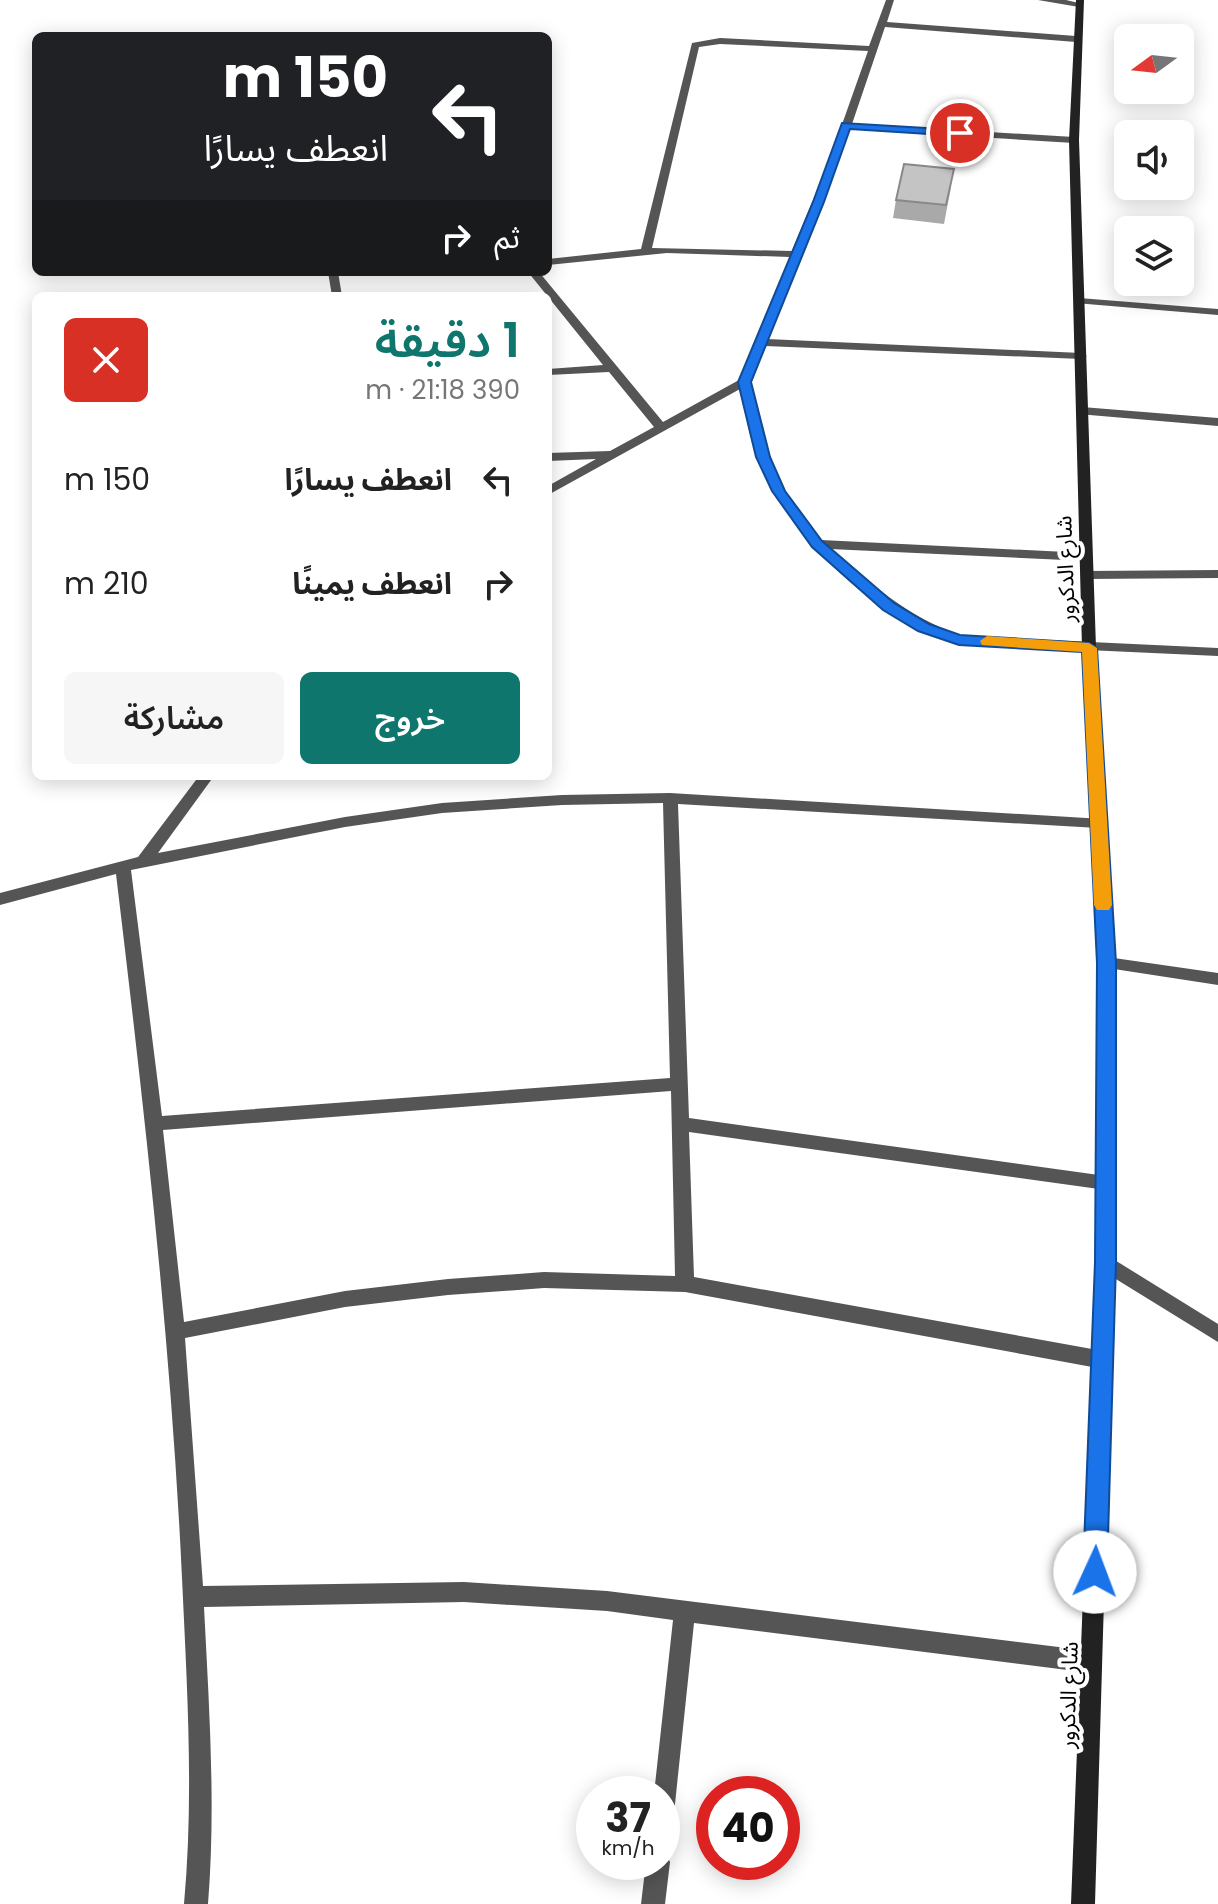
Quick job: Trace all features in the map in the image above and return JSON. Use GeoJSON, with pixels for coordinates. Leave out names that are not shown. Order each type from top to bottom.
{"type":"FeatureCollection","features":[{"type":"Feature","properties":{"kind":"street"},"geometry":{"type":"LineString","coordinates":[[890,0],[797,254],[744,382],[763,457],[779,491],[817,544],[889,606],[924,627],[959,640],[1218,652]]}},
{"type":"Feature","properties":{"kind":"street"},"geometry":{"type":"LineString","coordinates":[[1042,0],[1080,2]]}},
{"type":"Feature","properties":{"kind":"street","name":"شارع الدكرور"},"geometry":{"type":"LineString","coordinates":[[1080,2],[1074,140],[1089,648],[1107,963],[1103,1360],[1083,1904]]}},
{"type":"Feature","properties":{"kind":"street"},"geometry":{"type":"LineString","coordinates":[[881,24],[1076,39]]}},
{"type":"Feature","properties":{"kind":"street"},"geometry":{"type":"LineString","coordinates":[[646,250],[695,45],[720,41],[872,49]]}},
{"type":"Feature","properties":{"kind":"street"},"geometry":{"type":"LineString","coordinates":[[845,126],[1074,140]]}},
{"type":"Feature","properties":{"kind":"street"},"geometry":{"type":"LineString","coordinates":[[552,262],[646,250],[797,254]]}},
{"type":"Feature","properties":{"kind":"street"},"geometry":{"type":"LineString","coordinates":[[536,276],[549,292]]}},
{"type":"Feature","properties":{"kind":"street"},"geometry":{"type":"LineString","coordinates":[[552,295],[661,428]]}},
{"type":"Feature","properties":{"kind":"street"},"geometry":{"type":"LineString","coordinates":[[1079,301],[1218,312]]}},
{"type":"Feature","properties":{"kind":"street"},"geometry":{"type":"LineString","coordinates":[[761,342],[1081,356]]}},
{"type":"Feature","properties":{"kind":"street"},"geometry":{"type":"LineString","coordinates":[[552,372],[611,368]]}},
{"type":"Feature","properties":{"kind":"street"},"geometry":{"type":"LineString","coordinates":[[552,489],[744,382]]}},
{"type":"Feature","properties":{"kind":"street"},"geometry":{"type":"LineString","coordinates":[[1082,411],[1218,422]]}},
{"type":"Feature","properties":{"kind":"street"},"geometry":{"type":"LineString","coordinates":[[552,457],[615,454]]}},
{"type":"Feature","properties":{"kind":"street"},"geometry":{"type":"LineString","coordinates":[[817,544],[1087,557]]}},
{"type":"Feature","properties":{"kind":"street"},"geometry":{"type":"LineString","coordinates":[[1087,575],[1218,574]]}},
{"type":"Feature","properties":{"kind":"street"},"geometry":{"type":"LineString","coordinates":[[143,861],[204,780]]}},
{"type":"Feature","properties":{"kind":"street"},"geometry":{"type":"LineString","coordinates":[[0,899],[143,861],[345,822],[442,808],[562,800],[670,798],[1098,823]]}},
{"type":"Feature","properties":{"kind":"street"},"geometry":{"type":"LineString","coordinates":[[670,798],[685,1284]]}},
{"type":"Feature","properties":{"kind":"street"},"geometry":{"type":"LineString","coordinates":[[123,867],[154,1124],[189,1485],[199,1742],[200,1865],[196,1904]]}},
{"type":"Feature","properties":{"kind":"street"},"geometry":{"type":"LineString","coordinates":[[1107,963],[1218,979]]}},
{"type":"Feature","properties":{"kind":"street"},"geometry":{"type":"LineString","coordinates":[[154,1124],[679,1084]]}},
{"type":"Feature","properties":{"kind":"street"},"geometry":{"type":"LineString","coordinates":[[680,1124],[1106,1183]]}},
{"type":"Feature","properties":{"kind":"street"},"geometry":{"type":"LineString","coordinates":[[1105,1262],[1218,1334]]}},
{"type":"Feature","properties":{"kind":"street"},"geometry":{"type":"LineString","coordinates":[[175,1332],[345,1299],[448,1287],[544,1280],[685,1284],[1103,1360]]}},
{"type":"Feature","properties":{"kind":"street"},"geometry":{"type":"LineString","coordinates":[[193,1597],[464,1592],[607,1601],[1091,1662]]}},
{"type":"Feature","properties":{"kind":"street"},"geometry":{"type":"LineString","coordinates":[[667,1776],[685,1611]]}},
{"type":"Feature","properties":{"kind":"street"},"geometry":{"type":"LineString","coordinates":[[653,1904],[656,1880]]}},
{"type":"Feature","properties":{"kind":"building"},"geometry":{"type":"Polygon","coordinates":[[[904,164],[954,169],[946,205],[896,200],[904,164]]]}},
{"type":"Feature","properties":{"kind":"slow traffic"},"geometry":{"type":"LineString","coordinates":[[987,641],[1089,648],[1103,905]]}},
{"type":"Feature","properties":{"kind":"route"},"geometry":{"type":"LineString","coordinates":[[960,133],[845,126],[833,164],[744,382],[763,457],[779,491],[817,544],[889,606],[924,627],[959,640],[1089,648],[1107,963],[1105,1262],[1095,1572]]}}]}
